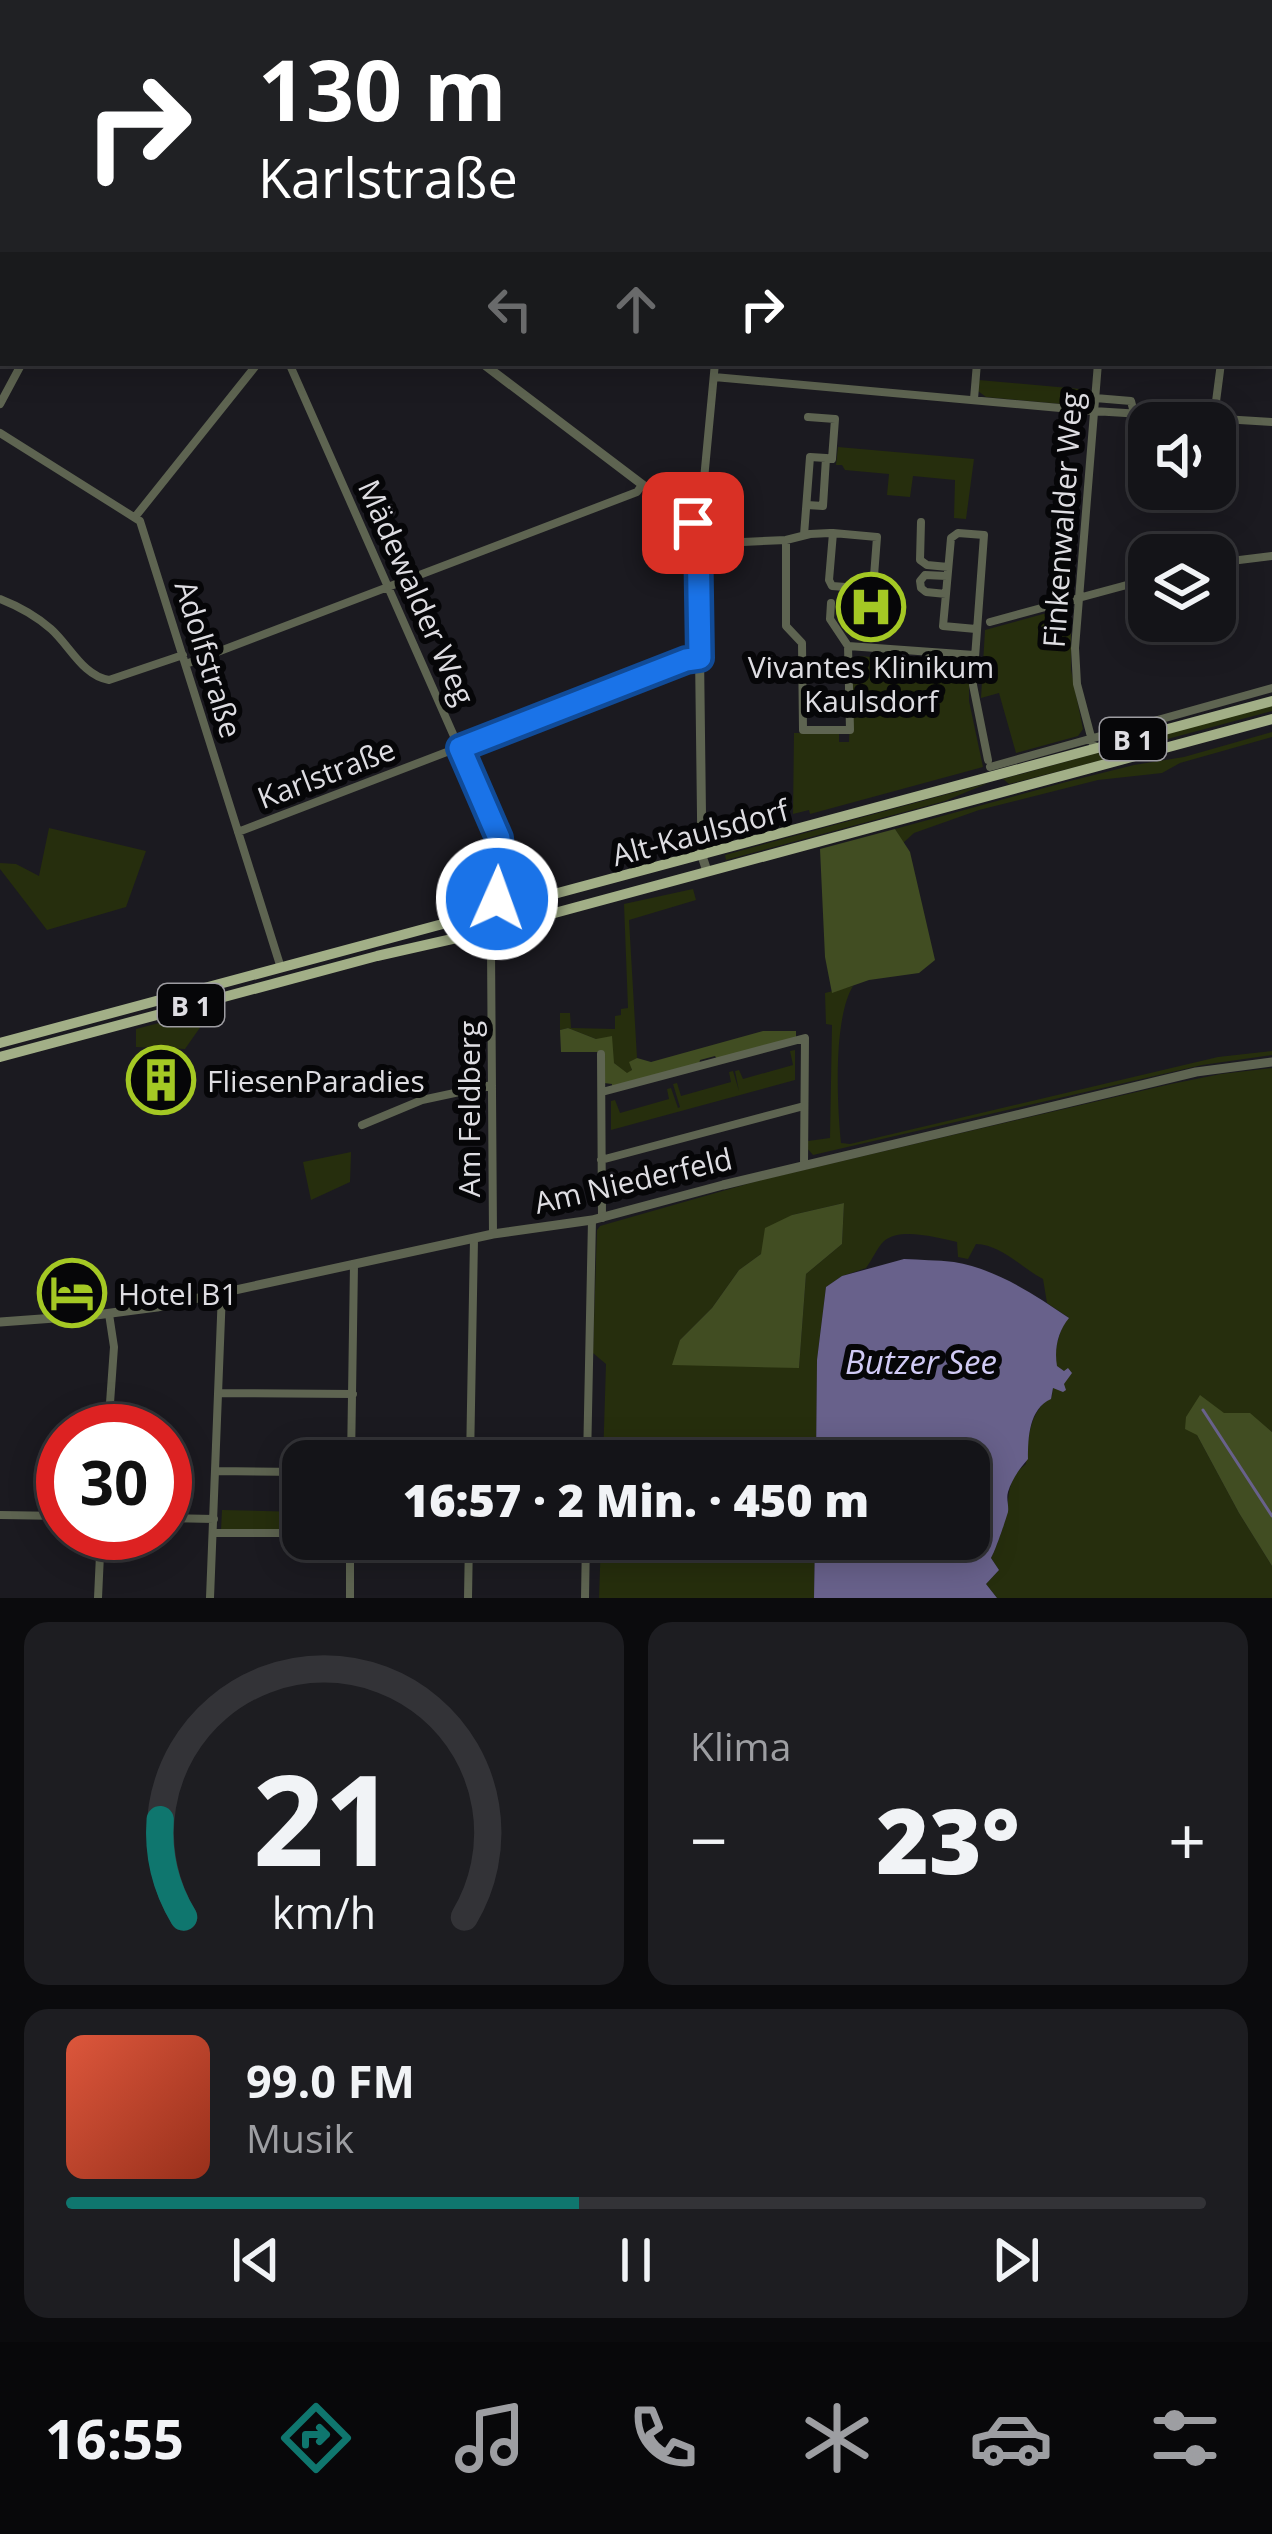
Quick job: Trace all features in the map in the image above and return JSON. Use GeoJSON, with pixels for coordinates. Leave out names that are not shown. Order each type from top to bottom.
{"type":"FeatureCollection","features":[{"type":"Feature","properties":{"kind":"main road","name":"Alt-Kaulsdorf"},"geometry":{"type":"LineString","coordinates":[[0,1043],[702,856],[1092,744],[1272,701]]}},
{"type":"Feature","properties":{"kind":"main road","name":"Alt-Kaulsdorf"},"geometry":{"type":"LineString","coordinates":[[0,1057],[492,930],[1272,719]]}},
{"type":"Feature","properties":{"kind":"street"},"geometry":{"type":"LineString","coordinates":[[0,404],[20,366]]}},
{"type":"Feature","properties":{"kind":"street"},"geometry":{"type":"LineString","coordinates":[[0,434],[135,518],[256,366]]}},
{"type":"Feature","properties":{"kind":"street","name":"Mädewalder Weg"},"geometry":{"type":"LineString","coordinates":[[291,366],[499,838],[502,871],[494,912]]}},
{"type":"Feature","properties":{"kind":"street"},"geometry":{"type":"LineString","coordinates":[[486,366],[698,531],[702,856],[707,871]]}},
{"type":"Feature","properties":{"kind":"street"},"geometry":{"type":"LineString","coordinates":[[693,523],[700,511],[715,366]]}},
{"type":"Feature","properties":{"kind":"street"},"geometry":{"type":"LineString","coordinates":[[974,400],[977,366]]}},
{"type":"Feature","properties":{"kind":"street","name":"Finkenwalder Weg"},"geometry":{"type":"LineString","coordinates":[[1092,744],[1077,684],[1075,648],[1098,366]]}},
{"type":"Feature","properties":{"kind":"street"},"geometry":{"type":"LineString","coordinates":[[1216,402],[1222,366]]}},
{"type":"Feature","properties":{"kind":"street"},"geometry":{"type":"LineString","coordinates":[[714,376],[1128,413]]}},
{"type":"Feature","properties":{"kind":"street"},"geometry":{"type":"LineString","coordinates":[[1095,398],[1131,402]]}},
{"type":"Feature","properties":{"kind":"street"},"geometry":{"type":"LineString","coordinates":[[804,535],[810,457],[832,459],[835,419],[808,417]]}},
{"type":"Feature","properties":{"kind":"street"},"geometry":{"type":"LineString","coordinates":[[1236,419],[1272,422]]}},
{"type":"Feature","properties":{"kind":"street"},"geometry":{"type":"LineString","coordinates":[[807,505],[823,506],[826,458]]}},
{"type":"Feature","properties":{"kind":"street"},"geometry":{"type":"LineString","coordinates":[[0,599],[48,626],[89,672],[109,680],[184,660],[388,587],[637,491],[641,485]]}},
{"type":"Feature","properties":{"kind":"street","name":"Adolfstraße"},"geometry":{"type":"LineString","coordinates":[[135,518],[140,521],[281,969]]}},
{"type":"Feature","properties":{"kind":"street"},"geometry":{"type":"LineString","coordinates":[[921,522],[921,562],[948,571]]}},
{"type":"Feature","properties":{"kind":"street"},"geometry":{"type":"LineString","coordinates":[[786,540],[784,614],[786,626],[802,643],[802,730],[850,730],[848,646],[830,619],[833,533]]}},
{"type":"Feature","properties":{"kind":"street"},"geometry":{"type":"LineString","coordinates":[[743,542],[833,533],[878,537],[873,589],[832,586]]}},
{"type":"Feature","properties":{"kind":"street"},"geometry":{"type":"LineString","coordinates":[[848,646],[974,656],[984,536],[960,533],[951,538],[943,626],[976,629]]}},
{"type":"Feature","properties":{"kind":"street"},"geometry":{"type":"LineString","coordinates":[[1236,560],[1272,556]]}},
{"type":"Feature","properties":{"kind":"street"},"geometry":{"type":"LineString","coordinates":[[946,594],[926,592],[920,583],[927,574],[948,571]]}},
{"type":"Feature","properties":{"kind":"street"},"geometry":{"type":"LineString","coordinates":[[989,622],[1128,585]]}},
{"type":"Feature","properties":{"kind":"street","name":"Alt-Kaulsdorf"},"geometry":{"type":"LineString","coordinates":[[974,656],[975,703],[989,763],[1092,744],[1272,688]]}},
{"type":"Feature","properties":{"kind":"street","name":"Karlstraße"},"geometry":{"type":"LineString","coordinates":[[238,832],[700,658]]}},
{"type":"Feature","properties":{"kind":"street","name":"Am Feldberg"},"geometry":{"type":"LineString","coordinates":[[493,1234],[494,912]]}},
{"type":"Feature","properties":{"kind":"street"},"geometry":{"type":"LineString","coordinates":[[602,1092],[805,1038],[804,1165]]}},
{"type":"Feature","properties":{"kind":"street"},"geometry":{"type":"LineString","coordinates":[[588,1440],[601,1160],[601,1054]]}},
{"type":"Feature","properties":{"kind":"street","name":"Am Niederfeld"},"geometry":{"type":"LineString","coordinates":[[0,1322],[109,1314],[493,1234],[597,1219],[1196,1072],[1272,1062]]}},
{"type":"Feature","properties":{"kind":"street"},"geometry":{"type":"LineString","coordinates":[[362,1125],[433,1097],[492,1085]]}},
{"type":"Feature","properties":{"kind":"street"},"geometry":{"type":"LineString","coordinates":[[601,1160],[803,1106]]}},
{"type":"Feature","properties":{"kind":"street"},"geometry":{"type":"LineString","coordinates":[[470,1440],[473,1238]]}},
{"type":"Feature","properties":{"kind":"street"},"geometry":{"type":"LineString","coordinates":[[352,1440],[354,1264]]}},
{"type":"Feature","properties":{"kind":"street"},"geometry":{"type":"LineString","coordinates":[[210,1598],[222,1292]]}},
{"type":"Feature","properties":{"kind":"street"},"geometry":{"type":"LineString","coordinates":[[109,1314],[114,1347],[110,1404]]}},
{"type":"Feature","properties":{"kind":"street"},"geometry":{"type":"LineString","coordinates":[[220,1393],[353,1394]]}},
{"type":"Feature","properties":{"kind":"street"},"geometry":{"type":"LineString","coordinates":[[216,1471],[282,1472]]}},
{"type":"Feature","properties":{"kind":"street"},"geometry":{"type":"LineString","coordinates":[[0,1515],[36,1516]]}},
{"type":"Feature","properties":{"kind":"street"},"geometry":{"type":"LineString","coordinates":[[192,1519],[214,1519]]}},
{"type":"Feature","properties":{"kind":"street"},"geometry":{"type":"LineString","coordinates":[[213,1533],[282,1533]]}},
{"type":"Feature","properties":{"kind":"street"},"geometry":{"type":"LineString","coordinates":[[98,1598],[100,1560]]}},
{"type":"Feature","properties":{"kind":"street"},"geometry":{"type":"LineString","coordinates":[[350,1560],[350,1598]]}},
{"type":"Feature","properties":{"kind":"street"},"geometry":{"type":"LineString","coordinates":[[468,1598],[469,1560]]}},
{"type":"Feature","properties":{"kind":"street"},"geometry":{"type":"LineString","coordinates":[[585,1598],[586,1560]]}},
{"type":"Feature","properties":{"kind":"green space"},"geometry":{"type":"Polygon","coordinates":[[[979,380],[1091,390],[1090,402],[1083,406],[986,397],[978,391],[979,380]]]}},
{"type":"Feature","properties":{"kind":"green space"},"geometry":{"type":"Polygon","coordinates":[[[838,447],[974,459],[966,519],[954,518],[955,480],[913,476],[910,497],[887,495],[889,474],[845,470],[836,465],[838,447]]]}},
{"type":"Feature","properties":{"kind":"green space"},"geometry":{"type":"Polygon","coordinates":[[[1065,608],[1071,613],[1071,670],[1083,729],[1078,736],[1016,753],[999,693],[981,698],[985,630],[1065,608]]]}},
{"type":"Feature","properties":{"kind":"green space"},"geometry":{"type":"Polygon","coordinates":[[[859,656],[962,665],[963,659],[969,659],[969,701],[983,767],[810,814],[809,810],[793,814],[794,733],[839,733],[839,742],[849,742],[852,665],[859,656]]]}},
{"type":"Feature","properties":{"kind":"green space"},"geometry":{"type":"Polygon","coordinates":[[[1272,705],[1272,711],[1137,751],[1009,784],[1003,779],[1272,705]]]}},
{"type":"Feature","properties":{"kind":"green space"},"geometry":{"type":"Polygon","coordinates":[[[1272,732],[1272,737],[1180,763],[1162,773],[1098,780],[979,810],[914,833],[903,843],[895,829],[1066,782],[1272,732]]]}},
{"type":"Feature","properties":{"kind":"green space"},"geometry":{"type":"Polygon","coordinates":[[[988,783],[945,801],[726,860],[725,855],[988,783]]]}},
{"type":"Feature","properties":{"kind":"green space"},"geometry":{"type":"Polygon","coordinates":[[[49,828],[146,851],[126,907],[47,930],[0,863],[16,864],[39,876],[49,828]]]}},
{"type":"Feature","properties":{"kind":"green space"},"geometry":{"type":"Polygon","coordinates":[[[895,829],[910,852],[935,960],[919,973],[869,980],[832,993],[825,957],[820,849],[895,829]]]}},
{"type":"Feature","properties":{"kind":"green space"},"geometry":{"type":"Polygon","coordinates":[[[693,889],[696,900],[629,920],[637,1058],[630,1062],[632,1071],[627,1074],[596,1039],[568,1028],[560,1030],[560,1013],[570,1013],[571,1028],[615,1029],[615,1016],[628,1008],[624,904],[693,889]]]}},
{"type":"Feature","properties":{"kind":"green space"},"geometry":{"type":"Polygon","coordinates":[[[853,986],[839,1040],[841,1143],[1218,1057],[1272,1051],[1272,1055],[1202,1065],[813,1155],[808,1141],[830,1138],[832,1025],[826,1024],[825,993],[853,986]]]}},
{"type":"Feature","properties":{"kind":"green space"},"geometry":{"type":"Polygon","coordinates":[[[213,1009],[185,1049],[136,1047],[136,1029],[213,1009]]]}},
{"type":"Feature","properties":{"kind":"green space"},"geometry":{"type":"Polygon","coordinates":[[[568,1028],[596,1039],[612,1036],[614,1063],[627,1073],[632,1070],[629,1062],[637,1058],[651,1062],[763,1031],[796,1031],[796,1038],[700,1060],[699,1065],[612,1088],[604,1083],[599,1052],[561,1052],[560,1030],[568,1028]]]}},
{"type":"Feature","properties":{"kind":"green space"},"geometry":{"type":"Polygon","coordinates":[[[795,1050],[795,1080],[611,1130],[611,1101],[615,1100],[620,1113],[669,1099],[667,1089],[671,1088],[678,1108],[673,1084],[677,1083],[681,1096],[731,1082],[729,1072],[733,1071],[739,1091],[735,1071],[743,1079],[793,1065],[790,1051],[795,1050]]]}},
{"type":"Feature","properties":{"kind":"green space"},"geometry":{"type":"Polygon","coordinates":[[[1272,1068],[1272,1432],[1250,1414],[1197,1435],[1272,1566],[1272,1598],[997,1598],[986,1584],[999,1570],[991,1558],[1011,1485],[1026,1464],[1034,1418],[1052,1396],[1053,1387],[1063,1384],[1064,1371],[1056,1366],[1056,1353],[1068,1317],[1047,1303],[1043,1279],[985,1245],[976,1244],[968,1259],[958,1257],[957,1242],[919,1235],[891,1237],[866,1268],[826,1287],[817,1360],[816,1440],[604,1440],[606,1364],[593,1353],[600,1226],[761,1180],[1171,1084],[1272,1068]],[[844,1203],[792,1215],[680,1340],[799,1368],[806,1274],[842,1244],[844,1203]]]}},
{"type":"Feature","properties":{"kind":"green space"},"geometry":{"type":"Polygon","coordinates":[[[351,1152],[350,1182],[311,1200],[303,1162],[351,1152]]]}},
{"type":"Feature","properties":{"kind":"green space"},"geometry":{"type":"Polygon","coordinates":[[[844,1203],[842,1244],[806,1274],[799,1368],[672,1365],[680,1340],[712,1308],[739,1270],[761,1254],[765,1228],[792,1215],[844,1203]]]}},
{"type":"Feature","properties":{"kind":"green space"},"geometry":{"type":"Polygon","coordinates":[[[1200,1395],[1224,1413],[1250,1413],[1272,1432],[1272,1566],[1197,1435],[1185,1429],[1186,1417],[1200,1395]]]}},
{"type":"Feature","properties":{"kind":"green space"},"geometry":{"type":"Polygon","coordinates":[[[222,1510],[282,1511],[282,1531],[221,1530],[222,1510]]]}},
{"type":"Feature","properties":{"kind":"green space"},"geometry":{"type":"Polygon","coordinates":[[[600,1560],[815,1560],[814,1598],[599,1598],[600,1560]]]}},
{"type":"Feature","properties":{"kind":"water","name":"Butzer See"},"geometry":{"type":"Polygon","coordinates":[[[904,1259],[954,1262],[1000,1276],[1069,1318],[1060,1334],[1056,1360],[1057,1366],[1072,1373],[1064,1384],[1066,1390],[1053,1388],[1051,1399],[1034,1417],[1028,1459],[1008,1492],[1008,1512],[991,1558],[999,1570],[986,1584],[997,1598],[814,1598],[815,1560],[990,1560],[990,1440],[816,1440],[817,1360],[826,1287],[842,1276],[904,1259]]]}},
{"type":"Feature","properties":{"kind":"waterway"},"geometry":{"type":"LineString","coordinates":[[1203,1410],[1272,1516]]}},
{"type":"Feature","properties":{"kind":"place","name":"Vivantes Klinikum Kaulsdorf"},"geometry":{"type":"Point","coordinates":[871,607]}},
{"type":"Feature","properties":{"kind":"place","name":"FliesenParadies"},"geometry":{"type":"Point","coordinates":[161,1080]}},
{"type":"Feature","properties":{"kind":"place","name":"Hotel B1"},"geometry":{"type":"Point","coordinates":[72,1293]}},
{"type":"Feature","properties":{"kind":"route"},"geometry":{"type":"LineString","coordinates":[[497,899],[502,871],[499,838],[460,748],[700,658],[698,531],[693,523]]}}]}
